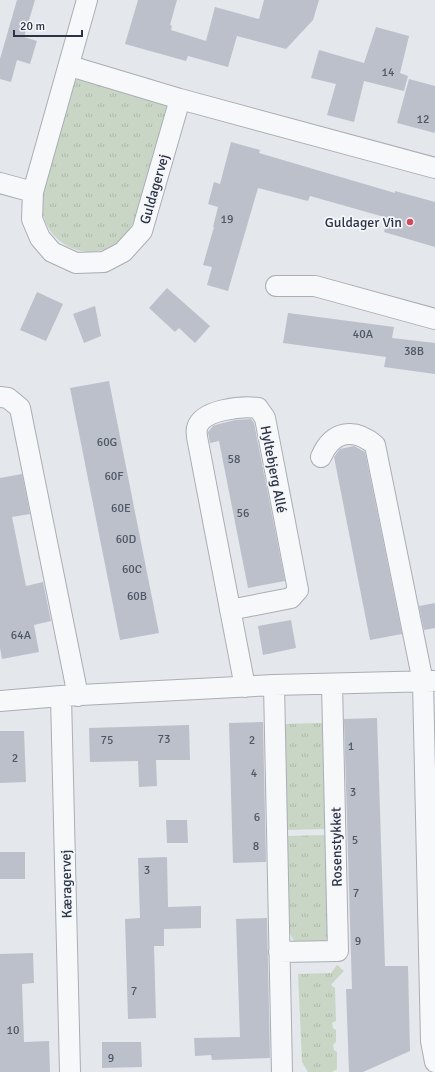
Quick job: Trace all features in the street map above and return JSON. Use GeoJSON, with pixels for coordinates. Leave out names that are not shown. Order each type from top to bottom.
{"type":"FeatureCollection","features":[{"type":"Feature","properties":{"kind":"street","name":"Guldagervej"},"geometry":{"type":"LineString","coordinates":[[87,0],[70,66],[33,192],[32,219],[40,238],[52,252],[76,263],[104,262],[123,252],[142,231],[180,99]]}},
{"type":"Feature","properties":{"kind":"street"},"geometry":{"type":"LineString","coordinates":[[70,66],[180,99],[435,168]]}},
{"type":"Feature","properties":{"kind":"street"},"geometry":{"type":"LineString","coordinates":[[0,183],[33,192]]}},
{"type":"Feature","properties":{"kind":"street"},"geometry":{"type":"LineString","coordinates":[[276,286],[315,286],[435,319]]}},
{"type":"Feature","properties":{"kind":"street"},"geometry":{"type":"LineString","coordinates":[[0,397],[8,398],[20,408],[70,696]]}},
{"type":"Feature","properties":{"kind":"street","name":"Hyltebjerg Allé"},"geometry":{"type":"LineString","coordinates":[[230,610],[291,598],[298,590],[265,418],[258,408],[246,407],[213,413],[202,419],[197,427],[198,445],[230,610],[245,686]]}},
{"type":"Feature","properties":{"kind":"street"},"geometry":{"type":"LineString","coordinates":[[321,457],[325,448],[331,441],[340,436],[349,434],[359,435],[368,438],[375,445],[429,681],[431,1041],[435,1062]]}},
{"type":"Feature","properties":{"kind":"street"},"geometry":{"type":"LineString","coordinates":[[0,701],[245,686],[429,681]]}},
{"type":"Feature","properties":{"kind":"street","name":"Rosenstykket"},"geometry":{"type":"LineString","coordinates":[[279,952],[338,951],[332,684]]}},
{"type":"Feature","properties":{"kind":"street"},"geometry":{"type":"LineString","coordinates":[[274,685],[282,1072]]}},
{"type":"Feature","properties":{"kind":"street","name":"Kæragervej"},"geometry":{"type":"LineString","coordinates":[[70,696],[70,1072]]}},
{"type":"Feature","properties":{"kind":"green space"},"geometry":{"type":"Polygon","coordinates":[[[84,78],[166,104],[166,110],[134,221],[127,233],[118,242],[100,251],[89,252],[69,247],[60,241],[46,224],[42,206],[45,188],[73,86],[76,80],[84,78]]]}},
{"type":"Feature","properties":{"kind":"green space"},"geometry":{"type":"Polygon","coordinates":[[[322,723],[325,829],[285,830],[281,724],[322,723]]]}},
{"type":"Feature","properties":{"kind":"green space"},"geometry":{"type":"Polygon","coordinates":[[[326,835],[329,934],[326,940],[321,944],[298,944],[294,941],[290,934],[287,836],[326,835]]]}},
{"type":"Feature","properties":{"kind":"green space"},"geometry":{"type":"Polygon","coordinates":[[[337,965],[344,971],[331,985],[335,988],[336,1021],[332,1023],[333,1028],[336,1030],[336,1042],[333,1045],[334,1050],[337,1052],[337,1069],[332,1072],[308,1072],[302,1062],[298,974],[331,973],[337,965]]]}},
{"type":"Feature","properties":{"kind":"building"},"geometry":{"type":"Polygon","coordinates":[[[17,0],[35,0],[24,37],[37,41],[30,64],[17,60],[11,82],[0,79],[0,59],[17,0]]]}},
{"type":"Feature","properties":{"kind":"building"},"geometry":{"type":"Polygon","coordinates":[[[138,0],[177,0],[170,25],[172,26],[171,30],[206,41],[215,7],[259,19],[264,0],[319,0],[313,20],[286,49],[237,36],[228,67],[188,56],[186,61],[125,44],[138,0]]]}},
{"type":"Feature","properties":{"kind":"building"},"geometry":{"type":"Polygon","coordinates":[[[376,27],[409,36],[400,73],[408,76],[404,91],[364,81],[354,122],[327,115],[336,84],[311,78],[319,50],[364,63],[376,27]]]}},
{"type":"Feature","properties":{"kind":"building"},"geometry":{"type":"Polygon","coordinates":[[[409,79],[435,86],[435,133],[397,123],[409,79]]]}},
{"type":"Feature","properties":{"kind":"building"},"geometry":{"type":"Polygon","coordinates":[[[231,142],[260,150],[259,153],[395,193],[395,191],[435,202],[435,247],[384,232],[388,218],[310,196],[308,201],[258,188],[228,291],[207,285],[212,267],[203,265],[218,207],[208,204],[214,182],[220,184],[231,142]]]}},
{"type":"Feature","properties":{"kind":"building"},"geometry":{"type":"Polygon","coordinates":[[[167,288],[210,326],[195,343],[179,328],[175,332],[149,308],[167,288]]]}},
{"type":"Feature","properties":{"kind":"building"},"geometry":{"type":"Polygon","coordinates":[[[37,292],[63,304],[46,341],[20,330],[37,292]]]}},
{"type":"Feature","properties":{"kind":"building"},"geometry":{"type":"Polygon","coordinates":[[[95,306],[101,336],[84,343],[73,314],[95,306]]]}},
{"type":"Feature","properties":{"kind":"building"},"geometry":{"type":"Polygon","coordinates":[[[288,313],[394,327],[392,338],[435,343],[435,374],[384,367],[386,357],[283,343],[288,313]]]}},
{"type":"Feature","properties":{"kind":"building"},"geometry":{"type":"Polygon","coordinates":[[[109,381],[159,633],[120,640],[70,388],[109,381]]]}},
{"type":"Feature","properties":{"kind":"building"},"geometry":{"type":"Polygon","coordinates":[[[251,419],[254,423],[285,581],[248,588],[219,441],[210,443],[208,432],[213,426],[219,424],[235,420],[251,419]]]}},
{"type":"Feature","properties":{"kind":"building"},"geometry":{"type":"Polygon","coordinates":[[[354,446],[365,452],[402,634],[370,640],[334,457],[340,449],[354,446]]]}},
{"type":"Feature","properties":{"kind":"building"},"geometry":{"type":"Polygon","coordinates":[[[22,474],[30,514],[12,517],[26,586],[43,582],[51,621],[34,625],[39,652],[2,659],[0,648],[0,478],[22,474]]]}},
{"type":"Feature","properties":{"kind":"building"},"geometry":{"type":"Polygon","coordinates":[[[435,603],[435,628],[424,630],[419,606],[435,603]]]}},
{"type":"Feature","properties":{"kind":"building"},"geometry":{"type":"Polygon","coordinates":[[[291,620],[296,648],[263,655],[258,626],[291,620]]]}},
{"type":"Feature","properties":{"kind":"building"},"geometry":{"type":"Polygon","coordinates":[[[377,718],[385,966],[408,966],[410,1051],[363,1072],[349,1072],[346,989],[352,989],[344,719],[377,718]]]}},
{"type":"Feature","properties":{"kind":"building"},"geometry":{"type":"Polygon","coordinates":[[[263,722],[266,862],[233,863],[229,723],[263,722]]]}},
{"type":"Feature","properties":{"kind":"building"},"geometry":{"type":"Polygon","coordinates":[[[189,725],[190,760],[156,760],[157,786],[139,787],[138,761],[90,762],[89,728],[189,725]]]}},
{"type":"Feature","properties":{"kind":"building"},"geometry":{"type":"Polygon","coordinates":[[[0,731],[24,731],[26,782],[0,783],[0,731]]]}},
{"type":"Feature","properties":{"kind":"building"},"geometry":{"type":"Polygon","coordinates":[[[166,820],[187,820],[188,843],[167,843],[166,820]]]}},
{"type":"Feature","properties":{"kind":"building"},"geometry":{"type":"Polygon","coordinates":[[[0,852],[25,852],[25,879],[0,879],[0,852]]]}},
{"type":"Feature","properties":{"kind":"building"},"geometry":{"type":"Polygon","coordinates":[[[167,857],[168,907],[201,906],[201,928],[164,929],[164,946],[154,946],[156,1018],[128,1019],[125,919],[140,918],[138,858],[167,857]]]}},
{"type":"Feature","properties":{"kind":"building"},"geometry":{"type":"Polygon","coordinates":[[[267,918],[270,1058],[212,1060],[211,1055],[195,1056],[194,1038],[240,1037],[236,919],[267,918]]]}},
{"type":"Feature","properties":{"kind":"building"},"geometry":{"type":"Polygon","coordinates":[[[33,953],[34,983],[22,984],[24,1042],[49,1041],[50,1072],[0,1072],[0,954],[33,953]]]}},
{"type":"Feature","properties":{"kind":"building"},"geometry":{"type":"Polygon","coordinates":[[[102,1042],[141,1042],[142,1067],[102,1068],[102,1042]]]}},
{"type":"Feature","properties":{"kind":"place","name":"Guldager Vin"},"geometry":{"type":"Point","coordinates":[410,222]}}]}
